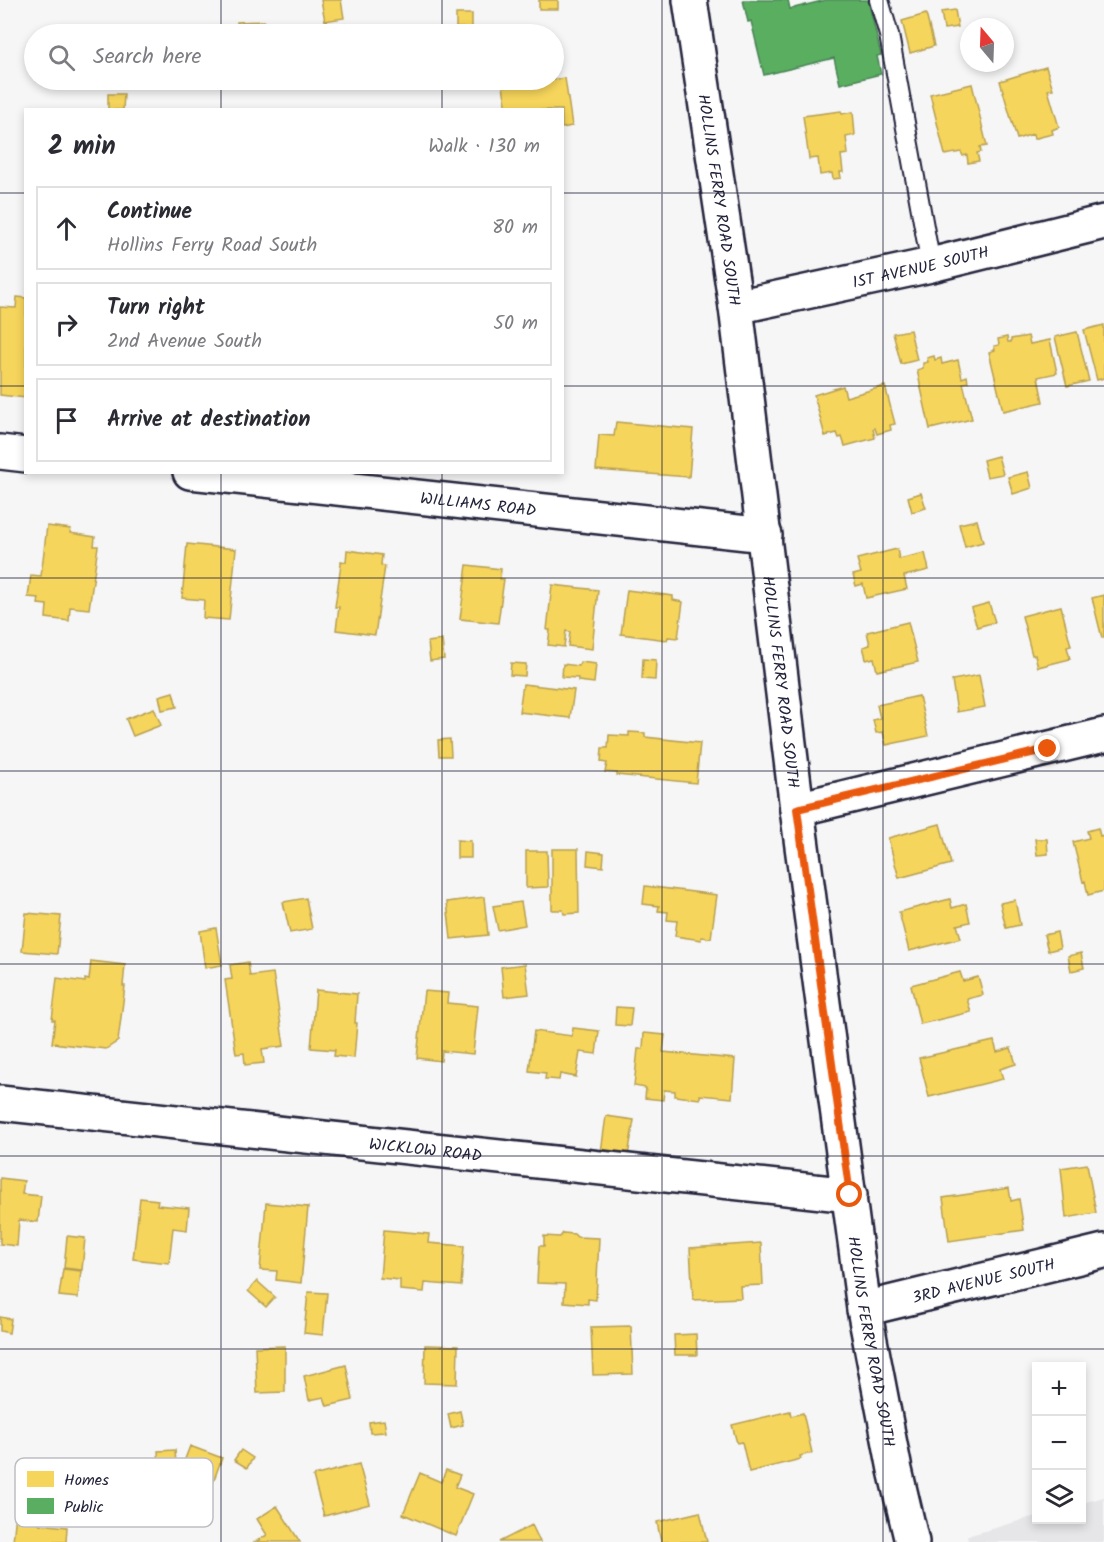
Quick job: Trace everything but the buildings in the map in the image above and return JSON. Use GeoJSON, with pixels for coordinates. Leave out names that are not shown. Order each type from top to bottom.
{"type":"FeatureCollection","features":[{"type":"Feature","properties":{"kind":"street","name":"HOLLINS FERRY ROAD SOUTH"},"geometry":{"type":"LineString","coordinates":[[690,0],[736,307],[797,809],[864,1310],[895,1470],[912,1542]]}},
{"type":"Feature","properties":{"kind":"street","name":"1ST AVENUE SOUTH"},"geometry":{"type":"LineString","coordinates":[[736,307],[931,265],[1104,222]]}},
{"type":"Feature","properties":{"kind":"street"},"geometry":{"type":"LineString","coordinates":[[0,452],[24,454]]}},
{"type":"Feature","properties":{"kind":"street","name":"WILLIAMS ROAD"},"geometry":{"type":"LineString","coordinates":[[208,474],[765,535]]}},
{"type":"Feature","properties":{"kind":"street"},"geometry":{"type":"LineString","coordinates":[[797,809],[1104,735]]}},
{"type":"Feature","properties":{"kind":"street","name":"WICKLOW ROAD"},"geometry":{"type":"LineString","coordinates":[[0,1103],[850,1195]]}},
{"type":"Feature","properties":{"kind":"street","name":"3RD AVENUE SOUTH"},"geometry":{"type":"LineString","coordinates":[[864,1310],[1104,1251]]}},
{"type":"Feature","properties":{"kind":"lane"},"geometry":{"type":"LineString","coordinates":[[879,0],[889,35],[931,265]]}},
{"type":"Feature","properties":{"kind":"shaded area"},"geometry":{"type":"Polygon","coordinates":[[[1104,1497],[1104,1542],[968,1542],[967,1536],[1032,1517],[1032,1524],[1086,1524],[1086,1502],[1104,1497]]]}},
{"type":"Feature","properties":{"kind":"route"},"geometry":{"type":"LineString","coordinates":[[850,1195],[797,809],[1048,749]]}}]}
